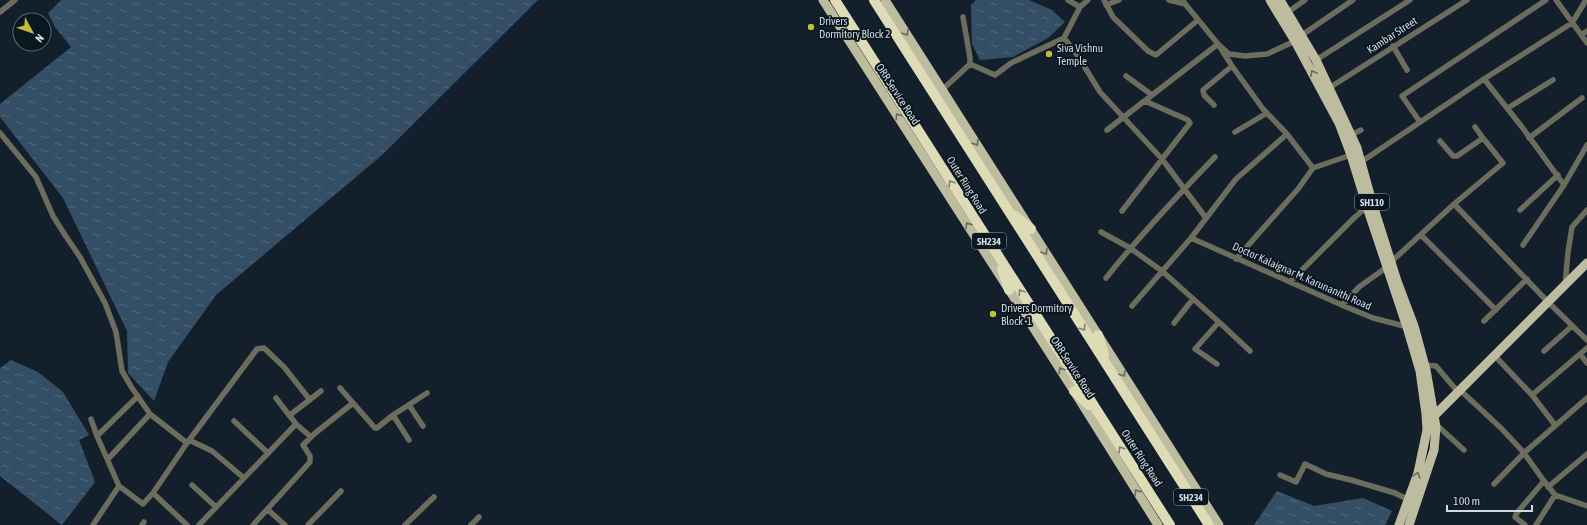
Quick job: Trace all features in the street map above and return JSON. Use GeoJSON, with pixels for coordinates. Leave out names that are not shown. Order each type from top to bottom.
{"type":"FeatureCollection","features":[{"type":"Feature","properties":{"kind":"highway","name":"Outer Ring Road"},"geometry":{"type":"LineString","coordinates":[[835,0],[1170,525]]}},
{"type":"Feature","properties":{"kind":"highway","name":"Outer Ring Road"},"geometry":{"type":"LineString","coordinates":[[874,0],[1209,525]]}},
{"type":"Feature","properties":{"kind":"highway"},"geometry":{"type":"LineString","coordinates":[[1006,208],[1031,229]]}},
{"type":"Feature","properties":{"kind":"highway"},"geometry":{"type":"LineString","coordinates":[[997,254],[1009,290]]}},
{"type":"Feature","properties":{"kind":"highway"},"geometry":{"type":"LineString","coordinates":[[1098,335],[1107,366]]}},
{"type":"Feature","properties":{"kind":"highway"},"geometry":{"type":"LineString","coordinates":[[1074,391],[1100,416]]}},
{"type":"Feature","properties":{"kind":"main road","name":"ORR Service Road"},"geometry":{"type":"LineString","coordinates":[[823,0],[1074,391],[1158,525]]}},
{"type":"Feature","properties":{"kind":"main road"},"geometry":{"type":"LineString","coordinates":[[885,0],[1219,525]]}},
{"type":"Feature","properties":{"kind":"main road","name":"SH110"},"geometry":{"type":"LineString","coordinates":[[1270,0],[1316,60],[1351,135],[1361,162],[1389,264]]}},
{"type":"Feature","properties":{"kind":"main road","name":"SH110"},"geometry":{"type":"LineString","coordinates":[[1280,0],[1288,12],[1339,123],[1351,155],[1367,207],[1397,281],[1411,327],[1425,365],[1430,415],[1424,448],[1409,500],[1399,525]]}},
{"type":"Feature","properties":{"kind":"main road"},"geometry":{"type":"LineString","coordinates":[[1430,415],[1459,391],[1565,285],[1585,269]]}},
{"type":"Feature","properties":{"kind":"main road","name":"SH110"},"geometry":{"type":"LineString","coordinates":[[1409,525],[1434,450],[1436,427],[1430,415],[1411,327]]}},
{"type":"Feature","properties":{"kind":"street"},"geometry":{"type":"LineString","coordinates":[[0,12],[15,0]]}},
{"type":"Feature","properties":{"kind":"street"},"geometry":{"type":"LineString","coordinates":[[1068,0],[1080,7]]}},
{"type":"Feature","properties":{"kind":"street"},"geometry":{"type":"LineString","coordinates":[[970,64],[995,75],[1011,63],[1064,38],[1080,7],[1088,0]]}},
{"type":"Feature","properties":{"kind":"street"},"geometry":{"type":"LineString","coordinates":[[1119,0],[1105,2],[1113,17],[1148,51],[1156,55],[1198,20]]}},
{"type":"Feature","properties":{"kind":"street"},"geometry":{"type":"LineString","coordinates":[[1169,0],[1183,2],[1218,44],[1232,66],[1267,113],[1287,134],[1313,168]]}},
{"type":"Feature","properties":{"kind":"street"},"geometry":{"type":"LineString","coordinates":[[1288,12],[1305,0]]}},
{"type":"Feature","properties":{"kind":"street"},"geometry":{"type":"LineString","coordinates":[[1218,44],[1229,54],[1245,56],[1267,54],[1299,38],[1353,0]]}},
{"type":"Feature","properties":{"kind":"street"},"geometry":{"type":"LineString","coordinates":[[1316,60],[1410,0]]}},
{"type":"Feature","properties":{"kind":"street","name":"Kambar Street"},"geometry":{"type":"LineString","coordinates":[[1329,88],[1467,0]]}},
{"type":"Feature","properties":{"kind":"street"},"geometry":{"type":"LineString","coordinates":[[1420,122],[1402,96],[1546,0]]}},
{"type":"Feature","properties":{"kind":"street"},"geometry":{"type":"LineString","coordinates":[[1556,0],[1587,44]]}},
{"type":"Feature","properties":{"kind":"street"},"geometry":{"type":"LineString","coordinates":[[1361,162],[1484,79],[1572,23],[1586,0]]}},
{"type":"Feature","properties":{"kind":"street"},"geometry":{"type":"LineString","coordinates":[[942,90],[970,64],[962,17]]}},
{"type":"Feature","properties":{"kind":"street"},"geometry":{"type":"LineString","coordinates":[[1582,35],[1587,31]]}},
{"type":"Feature","properties":{"kind":"street"},"geometry":{"type":"LineString","coordinates":[[1064,38],[1078,56],[1100,92],[1162,159],[1206,218]]}},
{"type":"Feature","properties":{"kind":"street"},"geometry":{"type":"LineString","coordinates":[[1107,130],[1218,44]]}},
{"type":"Feature","properties":{"kind":"street"},"geometry":{"type":"LineString","coordinates":[[1393,46],[1407,70]]}},
{"type":"Feature","properties":{"kind":"street"},"geometry":{"type":"LineString","coordinates":[[1214,105],[1204,94],[1203,90],[1232,66]]}},
{"type":"Feature","properties":{"kind":"street"},"geometry":{"type":"LineString","coordinates":[[1126,76],[1152,95]]}},
{"type":"Feature","properties":{"kind":"street"},"geometry":{"type":"LineString","coordinates":[[1484,79],[1508,108],[1564,184]]}},
{"type":"Feature","properties":{"kind":"street"},"geometry":{"type":"LineString","coordinates":[[1508,108],[1553,80]]}},
{"type":"Feature","properties":{"kind":"street"},"geometry":{"type":"LineString","coordinates":[[1529,138],[1582,98]]}},
{"type":"Feature","properties":{"kind":"street"},"geometry":{"type":"LineString","coordinates":[[1122,211],[1190,124],[1188,120],[1145,101]]}},
{"type":"Feature","properties":{"kind":"street"},"geometry":{"type":"LineString","coordinates":[[1235,132],[1267,113]]}},
{"type":"Feature","properties":{"kind":"street"},"geometry":{"type":"LineString","coordinates":[[1342,305],[1359,288],[1389,264],[1454,204],[1503,163],[1475,127]]}},
{"type":"Feature","properties":{"kind":"street"},"geometry":{"type":"LineString","coordinates":[[1351,135],[1361,130]]}},
{"type":"Feature","properties":{"kind":"street"},"geometry":{"type":"LineString","coordinates":[[0,134],[36,177],[53,216],[80,257],[105,303],[116,332],[122,371],[150,414],[188,442],[212,451],[244,478]]}},
{"type":"Feature","properties":{"kind":"street"},"geometry":{"type":"LineString","coordinates":[[1132,306],[1191,238],[1236,179],[1287,134]]}},
{"type":"Feature","properties":{"kind":"street"},"geometry":{"type":"LineString","coordinates":[[1440,141],[1453,156],[1458,156],[1483,138]]}},
{"type":"Feature","properties":{"kind":"street"},"geometry":{"type":"LineString","coordinates":[[1524,245],[1564,184],[1587,145]]}},
{"type":"Feature","properties":{"kind":"street"},"geometry":{"type":"LineString","coordinates":[[1236,259],[1298,189],[1313,168],[1351,155]]}},
{"type":"Feature","properties":{"kind":"street"},"geometry":{"type":"LineString","coordinates":[[1106,278],[1130,248],[1215,157]]}},
{"type":"Feature","properties":{"kind":"street"},"geometry":{"type":"LineString","coordinates":[[1520,210],[1558,175]]}},
{"type":"Feature","properties":{"kind":"street"},"geometry":{"type":"LineString","coordinates":[[1454,204],[1548,302],[1587,340]]}},
{"type":"Feature","properties":{"kind":"street"},"geometry":{"type":"LineString","coordinates":[[1290,282],[1355,217],[1367,207]]}},
{"type":"Feature","properties":{"kind":"street"},"geometry":{"type":"LineString","coordinates":[[1565,285],[1572,227],[1587,210]]}},
{"type":"Feature","properties":{"kind":"street"},"geometry":{"type":"LineString","coordinates":[[1101,232],[1130,248],[1162,271],[1250,351]]}},
{"type":"Feature","properties":{"kind":"street"},"geometry":{"type":"LineString","coordinates":[[1421,235],[1496,310]]}},
{"type":"Feature","properties":{"kind":"street","name":"Doctor Kalaignar M. Karunanithi Road"},"geometry":{"type":"LineString","coordinates":[[1191,238],[1373,318],[1411,327]]}},
{"type":"Feature","properties":{"kind":"street"},"geometry":{"type":"LineString","coordinates":[[1484,321],[1527,279]]}},
{"type":"Feature","properties":{"kind":"street"},"geometry":{"type":"LineString","coordinates":[[1174,322],[1193,299]]}},
{"type":"Feature","properties":{"kind":"street"},"geometry":{"type":"LineString","coordinates":[[1217,364],[1195,349],[1219,322]]}},
{"type":"Feature","properties":{"kind":"street"},"geometry":{"type":"LineString","coordinates":[[1544,351],[1572,326]]}},
{"type":"Feature","properties":{"kind":"street"},"geometry":{"type":"LineString","coordinates":[[91,419],[119,486],[143,504],[153,493],[188,442],[257,349],[261,347],[264,348],[284,367],[310,400]]}},
{"type":"Feature","properties":{"kind":"street"},"geometry":{"type":"LineString","coordinates":[[1532,395],[1587,348]]}},
{"type":"Feature","properties":{"kind":"street"},"geometry":{"type":"LineString","coordinates":[[1580,354],[1587,364]]}},
{"type":"Feature","properties":{"kind":"street"},"geometry":{"type":"LineString","coordinates":[[1494,355],[1532,395],[1555,425]]}},
{"type":"Feature","properties":{"kind":"street"},"geometry":{"type":"LineString","coordinates":[[1425,365],[1436,366],[1459,391],[1502,429],[1524,453],[1555,495],[1587,506]]}},
{"type":"Feature","properties":{"kind":"street"},"geometry":{"type":"LineString","coordinates":[[340,388],[375,428],[427,393]]}},
{"type":"Feature","properties":{"kind":"street"},"geometry":{"type":"LineString","coordinates":[[290,415],[321,391]]}},
{"type":"Feature","properties":{"kind":"street"},"geometry":{"type":"LineString","coordinates":[[97,436],[138,396]]}},
{"type":"Feature","properties":{"kind":"street"},"geometry":{"type":"LineString","coordinates":[[276,398],[296,424],[311,437]]}},
{"type":"Feature","properties":{"kind":"street"},"geometry":{"type":"LineString","coordinates":[[1494,484],[1524,453],[1587,398]]}},
{"type":"Feature","properties":{"kind":"street"},"geometry":{"type":"LineString","coordinates":[[253,525],[310,462],[310,456],[303,445],[353,403]]}},
{"type":"Feature","properties":{"kind":"street"},"geometry":{"type":"LineString","coordinates":[[410,405],[423,426]]}},
{"type":"Feature","properties":{"kind":"street"},"geometry":{"type":"LineString","coordinates":[[108,459],[150,414]]}},
{"type":"Feature","properties":{"kind":"street"},"geometry":{"type":"LineString","coordinates":[[393,416],[409,440]]}},
{"type":"Feature","properties":{"kind":"street"},"geometry":{"type":"LineString","coordinates":[[234,421],[268,453]]}},
{"type":"Feature","properties":{"kind":"street"},"geometry":{"type":"LineString","coordinates":[[199,525],[296,424]]}},
{"type":"Feature","properties":{"kind":"street"},"geometry":{"type":"LineString","coordinates":[[1436,427],[1440,428],[1464,450]]}},
{"type":"Feature","properties":{"kind":"street"},"geometry":{"type":"LineString","coordinates":[[1548,487],[1587,454]]}},
{"type":"Feature","properties":{"kind":"street"},"geometry":{"type":"LineString","coordinates":[[1280,475],[1296,482],[1305,464],[1326,474],[1387,491],[1409,500]]}},
{"type":"Feature","properties":{"kind":"street"},"geometry":{"type":"LineString","coordinates":[[1524,525],[1515,517],[1516,514],[1544,481]]}},
{"type":"Feature","properties":{"kind":"street"},"geometry":{"type":"LineString","coordinates":[[192,485],[216,507]]}},
{"type":"Feature","properties":{"kind":"street"},"geometry":{"type":"LineString","coordinates":[[93,525],[119,486]]}},
{"type":"Feature","properties":{"kind":"street"},"geometry":{"type":"LineString","coordinates":[[308,525],[341,490]]}},
{"type":"Feature","properties":{"kind":"street"},"geometry":{"type":"LineString","coordinates":[[153,493],[185,524]]}},
{"type":"Feature","properties":{"kind":"street"},"geometry":{"type":"LineString","coordinates":[[1536,525],[1555,495]]}},
{"type":"Feature","properties":{"kind":"street"},"geometry":{"type":"LineString","coordinates":[[405,525],[434,497]]}},
{"type":"Feature","properties":{"kind":"street"},"geometry":{"type":"LineString","coordinates":[[268,510],[285,525]]}},
{"type":"Feature","properties":{"kind":"street"},"geometry":{"type":"LineString","coordinates":[[471,525],[479,516]]}},
{"type":"Feature","properties":{"kind":"water"},"geometry":{"type":"Polygon","coordinates":[[[61,0],[538,0],[382,155],[216,295],[168,362],[154,401],[128,373],[127,331],[63,198],[0,117],[0,104],[71,47],[55,27],[52,21],[52,12],[49,12],[61,0]]]}},
{"type":"Feature","properties":{"kind":"water"},"geometry":{"type":"Polygon","coordinates":[[[976,0],[1029,0],[1052,10],[1065,22],[1048,38],[1013,57],[980,60],[972,44],[971,5],[976,0]]]}},
{"type":"Feature","properties":{"kind":"water"},"geometry":{"type":"Polygon","coordinates":[[[11,360],[38,372],[63,392],[89,435],[79,440],[95,482],[62,525],[0,476],[0,368],[11,360]]]}},
{"type":"Feature","properties":{"kind":"water"},"geometry":{"type":"Polygon","coordinates":[[[1277,491],[1314,506],[1363,498],[1392,511],[1385,525],[1254,525],[1277,491]]]}},
{"type":"Feature","properties":{"kind":"place","name":"Drivers Dormitory Block 2"},"geometry":{"type":"Point","coordinates":[811,27]}},
{"type":"Feature","properties":{"kind":"place","name":"Siva Vishnu Temple"},"geometry":{"type":"Point","coordinates":[1049,54]}},
{"type":"Feature","properties":{"kind":"place","name":"Drivers Dormitory Block -1"},"geometry":{"type":"Point","coordinates":[993,314]}}]}
